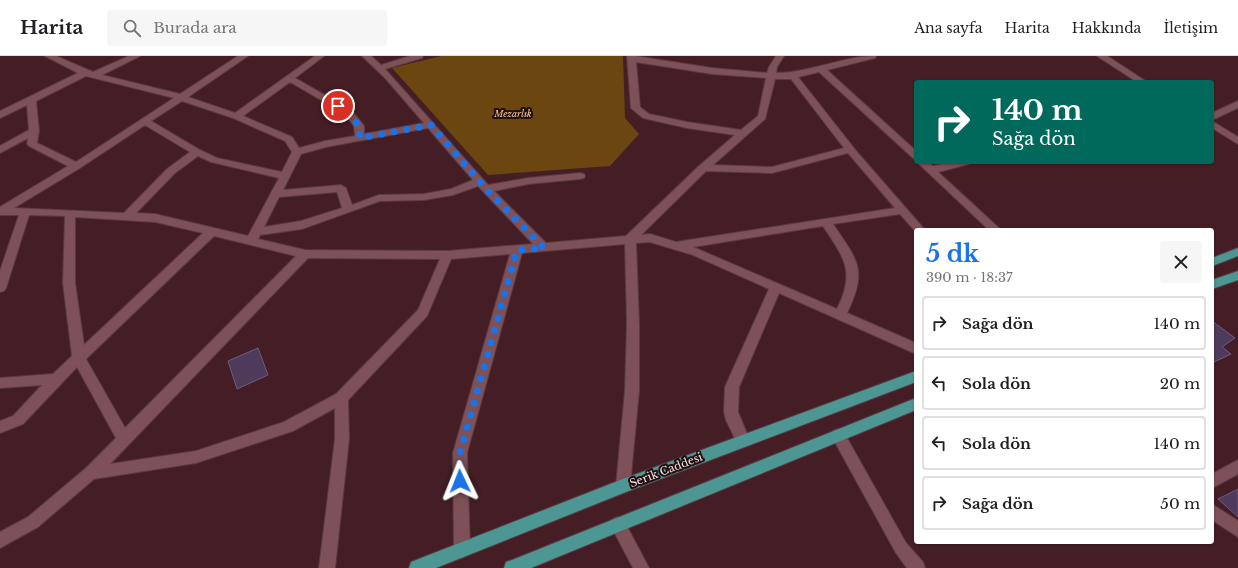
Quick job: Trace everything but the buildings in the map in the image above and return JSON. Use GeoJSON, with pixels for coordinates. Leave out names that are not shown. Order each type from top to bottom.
{"type":"FeatureCollection","features":[{"type":"Feature","properties":{"kind":"highway"},"geometry":{"type":"LineString","coordinates":[[1214,261],[1238,252]]}},
{"type":"Feature","properties":{"kind":"highway"},"geometry":{"type":"LineString","coordinates":[[1214,284],[1238,275]]}},
{"type":"Feature","properties":{"kind":"highway","name":"Serik Caddesi"},"geometry":{"type":"LineString","coordinates":[[416,568],[623,486],[914,377]]}},
{"type":"Feature","properties":{"kind":"highway"},"geometry":{"type":"LineString","coordinates":[[512,568],[914,405]]}},
{"type":"Feature","properties":{"kind":"street"},"geometry":{"type":"LineString","coordinates":[[49,56],[90,74],[180,97],[236,116],[289,139],[297,152]]}},
{"type":"Feature","properties":{"kind":"street"},"geometry":{"type":"LineString","coordinates":[[0,115],[90,74],[136,56]]}},
{"type":"Feature","properties":{"kind":"street"},"geometry":{"type":"LineString","coordinates":[[1,211],[76,166],[244,56]]}},
{"type":"Feature","properties":{"kind":"street"},"geometry":{"type":"LineString","coordinates":[[236,116],[320,56]]}},
{"type":"Feature","properties":{"kind":"street"},"geometry":{"type":"LineString","coordinates":[[366,56],[389,77],[483,185],[544,248]]}},
{"type":"Feature","properties":{"kind":"street"},"geometry":{"type":"LineString","coordinates":[[379,68],[419,56]]}},
{"type":"Feature","properties":{"kind":"street"},"geometry":{"type":"LineString","coordinates":[[623,486],[632,392],[630,239],[703,168],[762,117],[773,68],[780,56]]}},
{"type":"Feature","properties":{"kind":"street"},"geometry":{"type":"LineString","coordinates":[[743,134],[687,125],[646,116],[636,108],[631,58],[712,71],[771,76],[793,76],[872,56]]}},
{"type":"Feature","properties":{"kind":"street"},"geometry":{"type":"LineString","coordinates":[[1101,56],[1140,80]]}},
{"type":"Feature","properties":{"kind":"street"},"geometry":{"type":"LineString","coordinates":[[821,69],[914,154]]}},
{"type":"Feature","properties":{"kind":"street"},"geometry":{"type":"LineString","coordinates":[[793,76],[850,149],[918,228]]}},
{"type":"Feature","properties":{"kind":"street"},"geometry":{"type":"LineString","coordinates":[[290,78],[348,112],[359,126],[360,138]]}},
{"type":"Feature","properties":{"kind":"street"},"geometry":{"type":"LineString","coordinates":[[31,100],[34,131],[32,144],[76,166]]}},
{"type":"Feature","properties":{"kind":"street"},"geometry":{"type":"LineString","coordinates":[[1214,116],[1238,104]]}},
{"type":"Feature","properties":{"kind":"street"},"geometry":{"type":"LineString","coordinates":[[1223,112],[1238,116]]}},
{"type":"Feature","properties":{"kind":"street"},"geometry":{"type":"LineString","coordinates":[[145,121],[197,152],[214,160],[285,176]]}},
{"type":"Feature","properties":{"kind":"street"},"geometry":{"type":"LineString","coordinates":[[255,236],[297,152],[325,144],[431,125]]}},
{"type":"Feature","properties":{"kind":"street"},"geometry":{"type":"LineString","coordinates":[[1214,125],[1238,141]]}},
{"type":"Feature","properties":{"kind":"street"},"geometry":{"type":"LineString","coordinates":[[0,150],[34,131]]}},
{"type":"Feature","properties":{"kind":"street"},"geometry":{"type":"LineString","coordinates":[[703,168],[772,170],[850,149]]}},
{"type":"Feature","properties":{"kind":"street"},"geometry":{"type":"LineString","coordinates":[[126,216],[171,171],[197,152]]}},
{"type":"Feature","properties":{"kind":"street"},"geometry":{"type":"LineString","coordinates":[[924,164],[994,228]]}},
{"type":"Feature","properties":{"kind":"street"},"geometry":{"type":"LineString","coordinates":[[931,170],[957,164]]}},
{"type":"Feature","properties":{"kind":"street"},"geometry":{"type":"LineString","coordinates":[[255,236],[302,225],[379,198],[424,197],[483,185],[580,176]]}},
{"type":"Feature","properties":{"kind":"street"},"geometry":{"type":"LineString","coordinates":[[276,194],[341,188],[348,210]]}},
{"type":"Feature","properties":{"kind":"street"},"geometry":{"type":"LineString","coordinates":[[674,245],[902,210]]}},
{"type":"Feature","properties":{"kind":"street"},"geometry":{"type":"LineString","coordinates":[[1,211],[155,218],[212,231],[255,236],[305,254],[447,256],[650,238],[697,252],[914,348]]}},
{"type":"Feature","properties":{"kind":"street"},"geometry":{"type":"LineString","coordinates":[[0,288],[26,213]]}},
{"type":"Feature","properties":{"kind":"street"},"geometry":{"type":"LineString","coordinates":[[70,213],[69,283],[79,358],[124,439]]}},
{"type":"Feature","properties":{"kind":"street"},"geometry":{"type":"LineString","coordinates":[[826,222],[847,255],[853,274],[853,287],[840,316]]}},
{"type":"Feature","properties":{"kind":"street"},"geometry":{"type":"LineString","coordinates":[[0,427],[18,420],[56,379],[212,231]]}},
{"type":"Feature","properties":{"kind":"street"},"geometry":{"type":"LineString","coordinates":[[462,550],[460,453],[517,250]]}},
{"type":"Feature","properties":{"kind":"street"},"geometry":{"type":"LineString","coordinates":[[0,540],[33,522],[91,473],[305,254]]}},
{"type":"Feature","properties":{"kind":"street"},"geometry":{"type":"LineString","coordinates":[[91,473],[196,457],[288,427],[341,398],[424,313],[447,256]]}},
{"type":"Feature","properties":{"kind":"street"},"geometry":{"type":"LineString","coordinates":[[743,441],[733,420],[731,412],[732,387],[776,287]]}},
{"type":"Feature","properties":{"kind":"street"},"geometry":{"type":"LineString","coordinates":[[0,383],[56,379]]}},
{"type":"Feature","properties":{"kind":"street"},"geometry":{"type":"LineString","coordinates":[[327,568],[342,439],[341,398]]}},
{"type":"Feature","properties":{"kind":"street"},"geometry":{"type":"LineString","coordinates":[[838,435],[901,548],[917,568]]}},
{"type":"Feature","properties":{"kind":"street"},"geometry":{"type":"LineString","coordinates":[[1214,480],[1238,467]]}},
{"type":"Feature","properties":{"kind":"street"},"geometry":{"type":"LineString","coordinates":[[1214,512],[1238,530]]}},
{"type":"Feature","properties":{"kind":"street"},"geometry":{"type":"LineString","coordinates":[[618,524],[641,568]]}},
{"type":"Feature","properties":{"kind":"green space","name":"Mezarlık"},"geometry":{"type":"Polygon","coordinates":[[[441,56],[623,56],[625,118],[639,134],[610,166],[488,175],[392,68],[441,56]]]}},
{"type":"Feature","properties":{"kind":"route"},"geometry":{"type":"LineString","coordinates":[[338,106],[348,112],[359,126],[360,138],[431,125],[486,189],[544,248],[517,250],[460,453],[460,481]]}}]}
